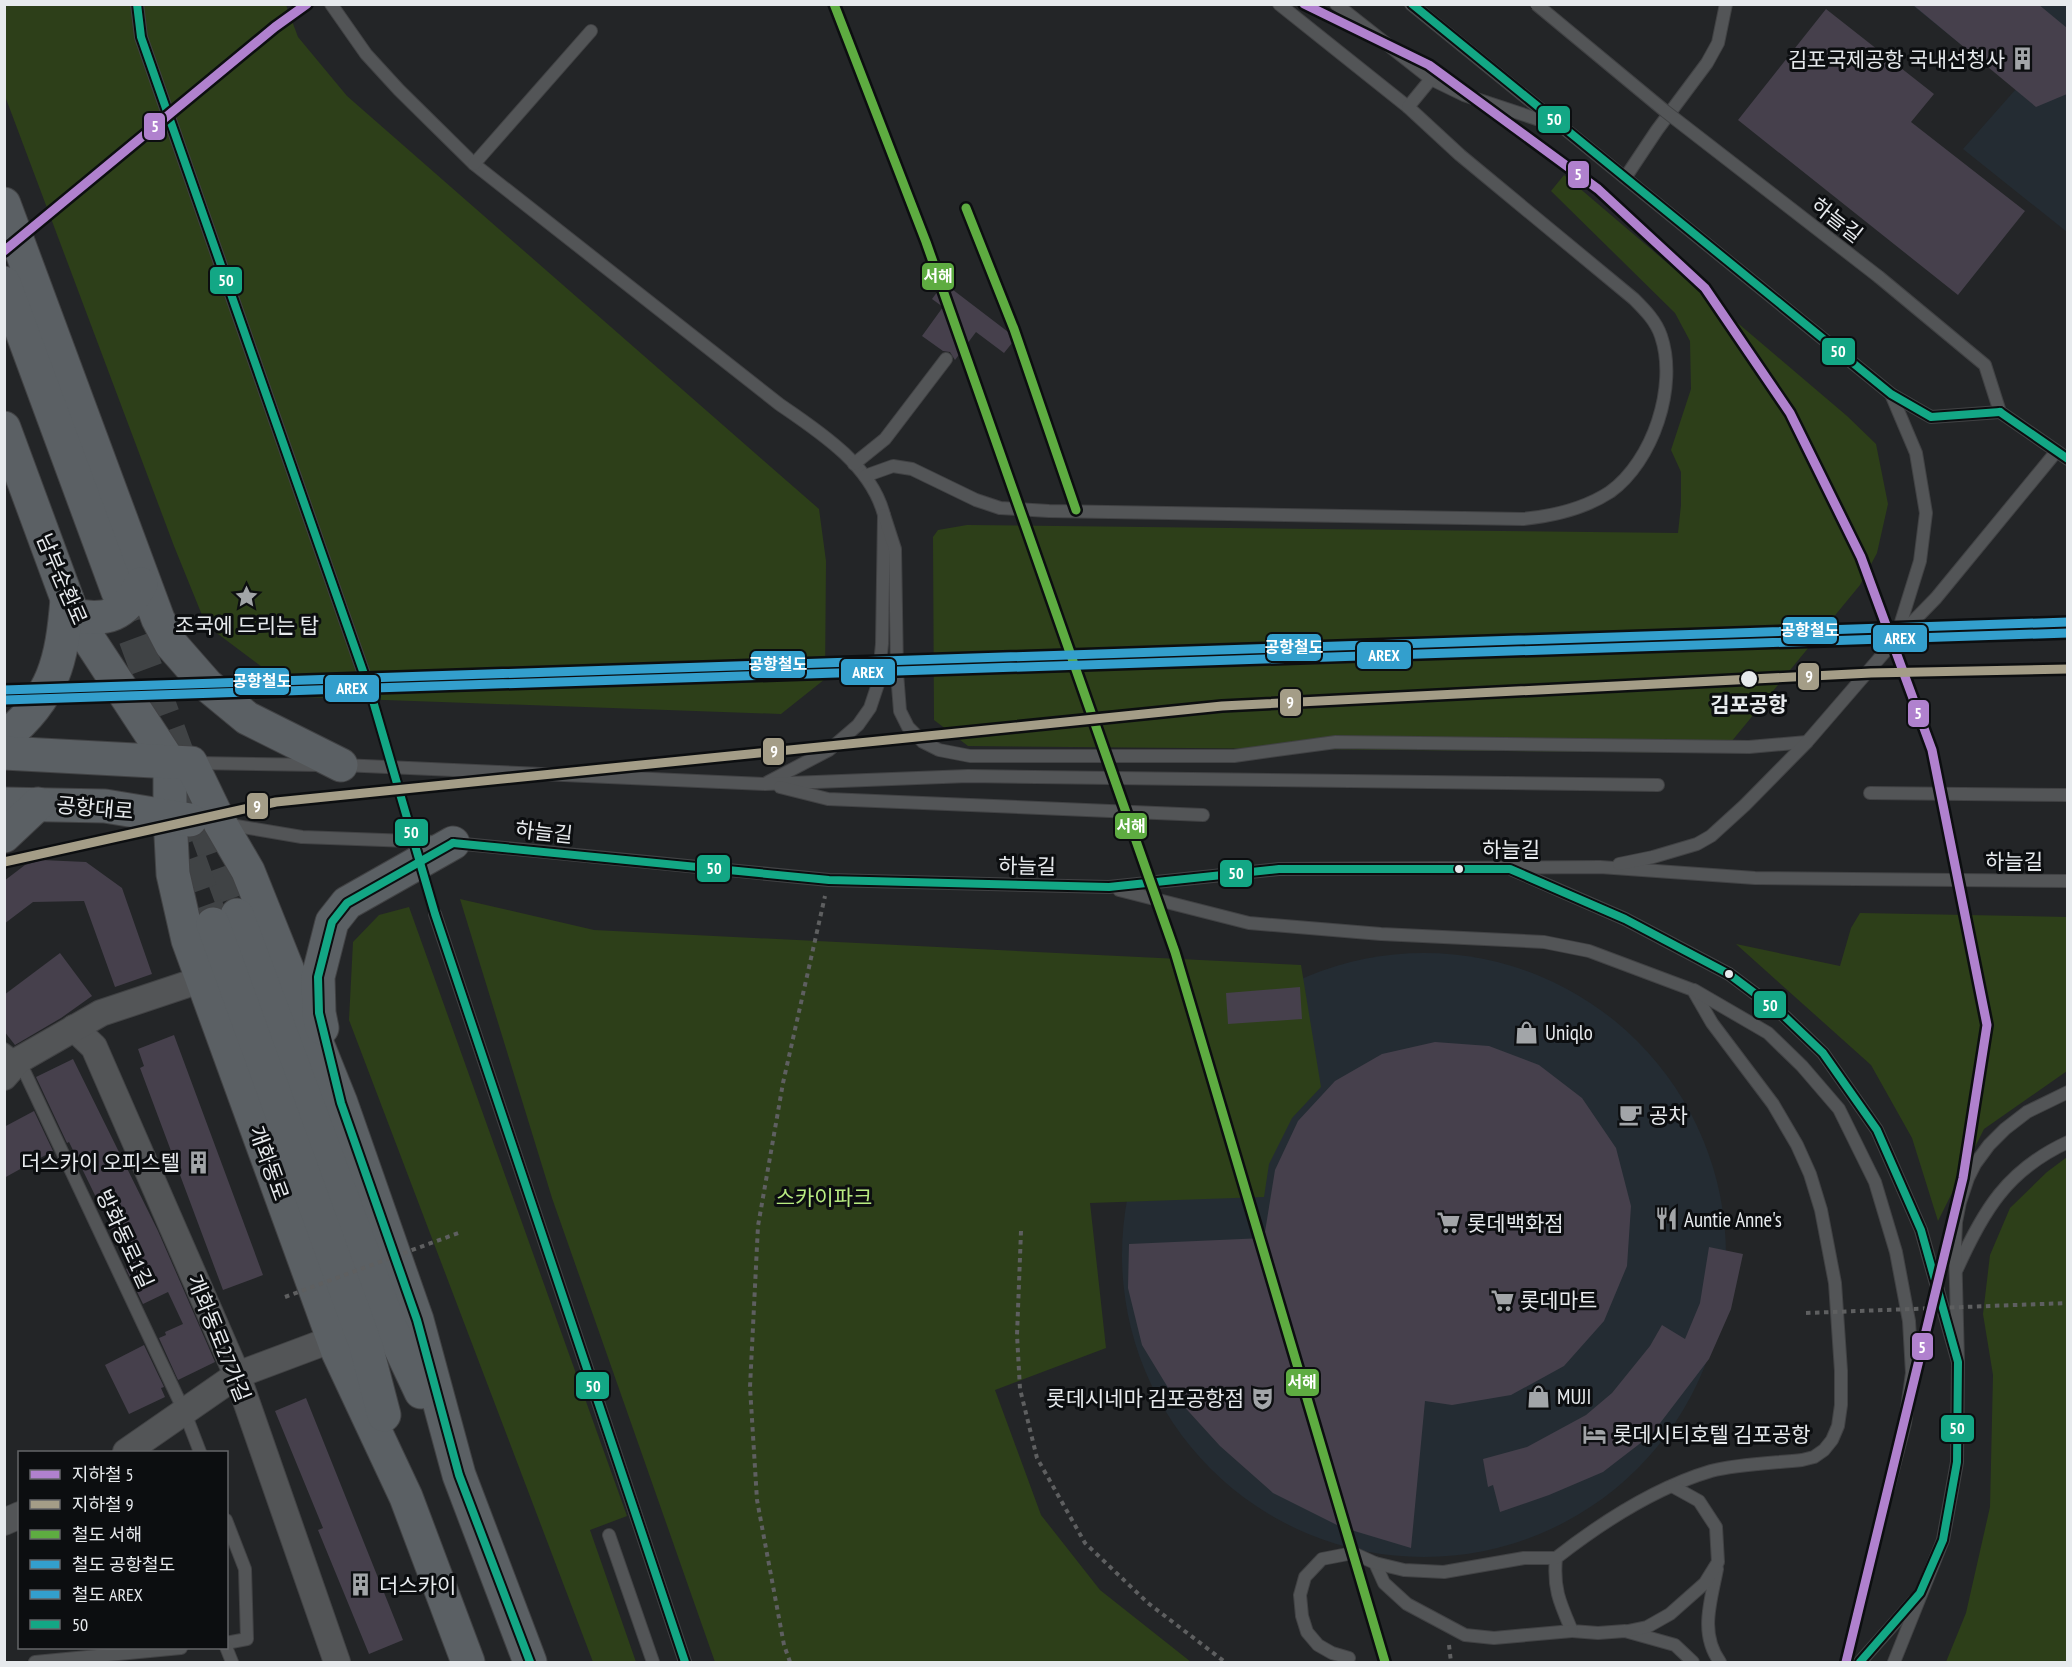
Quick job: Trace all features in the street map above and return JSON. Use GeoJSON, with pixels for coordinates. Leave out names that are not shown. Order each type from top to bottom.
{"type":"FeatureCollection","features":[{"type":"Feature","properties":{"kind":"main road","name":"남부순환로"},"geometry":{"type":"LineString","coordinates":[[4,204],[100,597]]}},
{"type":"Feature","properties":{"kind":"main road","name":"남부순환로"},"geometry":{"type":"LineString","coordinates":[[4,283],[100,597]]}},
{"type":"Feature","properties":{"kind":"main road","name":"남부순환로"},"geometry":{"type":"LineString","coordinates":[[4,349],[100,597]]}},
{"type":"Feature","properties":{"kind":"main road","name":"남부순환로"},"geometry":{"type":"LineString","coordinates":[[4,428],[100,597],[181,763],[220,823]]}},
{"type":"Feature","properties":{"kind":"main road"},"geometry":{"type":"LineString","coordinates":[[4,738],[25,721],[36,707],[56,669],[64,636],[100,597],[158,619],[171,644],[207,685],[247,718],[341,765]]}},
{"type":"Feature","properties":{"kind":"main road"},"geometry":{"type":"LineString","coordinates":[[4,753],[181,763],[170,818]]}},
{"type":"Feature","properties":{"kind":"main road","name":"공항대로"},"geometry":{"type":"LineString","coordinates":[[4,804],[105,806],[170,818],[220,823]]}},
{"type":"Feature","properties":{"kind":"main road"},"geometry":{"type":"LineString","coordinates":[[4,836],[38,804]]}},
{"type":"Feature","properties":{"kind":"main road","name":"개화동로"},"geometry":{"type":"LineString","coordinates":[[170,818],[173,874],[226,923],[341,1103],[417,1320],[459,1475]]}},
{"type":"Feature","properties":{"kind":"main road","name":"개화동로"},"geometry":{"type":"LineString","coordinates":[[220,823],[248,871],[203,979],[333,1339],[406,1497],[468,1662]]}},
{"type":"Feature","properties":{"kind":"main road"},"geometry":{"type":"LineString","coordinates":[[341,1103],[319,1013],[318,977],[332,922],[347,903],[453,843]]}},
{"type":"Feature","properties":{"kind":"main road","name":"개화동로"},"geometry":{"type":"LineString","coordinates":[[226,923],[390,1326],[459,1475],[530,1662]]}},
{"type":"Feature","properties":{"kind":"main road","name":"개화동로"},"geometry":{"type":"LineString","coordinates":[[226,923],[366,1346],[406,1497]]}},
{"type":"Feature","properties":{"kind":"street"},"geometry":{"type":"LineString","coordinates":[[9,1062],[101,1013],[203,979]]}},
{"type":"Feature","properties":{"kind":"street","name":"개화동로27가길"},"geometry":{"type":"LineString","coordinates":[[74,1028],[94,1047],[237,1375],[337,1662]]}},
{"type":"Feature","properties":{"kind":"street"},"geometry":{"type":"LineString","coordinates":[[128,1451],[237,1375],[333,1339]]}},
{"type":"Feature","properties":{"kind":"street"},"geometry":{"type":"LineString","coordinates":[[4,1522],[18,1516]]}},
{"type":"Feature","properties":{"kind":"lane"},"geometry":{"type":"LineString","coordinates":[[137,4],[141,37],[371,694]]}},
{"type":"Feature","properties":{"kind":"lane"},"geometry":{"type":"LineString","coordinates":[[331,4],[333,11],[366,54],[474,164],[779,404],[820,433],[865,476],[880,498],[895,549],[897,673],[900,711],[908,727],[923,742],[939,750],[970,756],[1234,756],[1336,742],[1749,747],[1807,742]]}},
{"type":"Feature","properties":{"kind":"lane"},"geometry":{"type":"LineString","coordinates":[[865,476],[892,466],[912,469],[976,500],[1000,508],[1049,511],[1523,519],[1553,516],[1587,504],[1610,492],[1629,474],[1647,447],[1660,419],[1665,389],[1666,362],[1661,336],[1651,317],[1634,299],[1460,155],[1408,107],[1279,4]]}},
{"type":"Feature","properties":{"kind":"lane","name":"하늘길"},"geometry":{"type":"LineString","coordinates":[[1336,4],[1431,79],[1464,95],[1562,127]]}},
{"type":"Feature","properties":{"kind":"lane","name":"하늘길"},"geometry":{"type":"LineString","coordinates":[[1411,4],[1891,394],[1931,417],[2000,412],[1985,365],[1879,277],[1665,111],[1536,4]]}},
{"type":"Feature","properties":{"kind":"lane"},"geometry":{"type":"LineString","coordinates":[[1625,178],[1657,130],[1707,63],[1718,43],[1726,4]]}},
{"type":"Feature","properties":{"kind":"lane"},"geometry":{"type":"LineString","coordinates":[[474,164],[591,31]]}},
{"type":"Feature","properties":{"kind":"lane"},"geometry":{"type":"LineString","coordinates":[[1408,107],[1431,79]]}},
{"type":"Feature","properties":{"kind":"lane"},"geometry":{"type":"LineString","coordinates":[[854,464],[885,439],[946,359]]}},
{"type":"Feature","properties":{"kind":"lane","name":"하늘길"},"geometry":{"type":"LineString","coordinates":[[1891,394],[1917,453],[1926,513],[1920,561],[1896,639]]}},
{"type":"Feature","properties":{"kind":"lane"},"geometry":{"type":"LineString","coordinates":[[2000,412],[2067,459]]}},
{"type":"Feature","properties":{"kind":"lane","name":"하늘길"},"geometry":{"type":"LineString","coordinates":[[1600,867],[1653,857],[1697,844],[1711,836],[1807,742],[1896,639],[1936,598],[2056,452]]}},
{"type":"Feature","properties":{"kind":"lane"},"geometry":{"type":"LineString","coordinates":[[765,783],[829,750],[848,735],[870,708],[878,684],[882,644],[884,515]]}},
{"type":"Feature","properties":{"kind":"lane"},"geometry":{"type":"LineString","coordinates":[[181,763],[341,765],[765,783],[968,776],[1658,785]]}},
{"type":"Feature","properties":{"kind":"lane"},"geometry":{"type":"LineString","coordinates":[[765,783],[828,799],[1203,815]]}},
{"type":"Feature","properties":{"kind":"lane"},"geometry":{"type":"LineString","coordinates":[[1870,793],[2067,795]]}},
{"type":"Feature","properties":{"kind":"lane","name":"하늘길"},"geometry":{"type":"LineString","coordinates":[[220,823],[302,837],[453,843],[829,880],[1109,888],[1278,869],[1600,867],[1755,878],[2067,881]]}},
{"type":"Feature","properties":{"kind":"lane"},"geometry":{"type":"LineString","coordinates":[[1510,869],[1625,919],[1729,974],[1781,1013],[1823,1053],[1877,1130],[1921,1230],[1958,1362]]}},
{"type":"Feature","properties":{"kind":"lane"},"geometry":{"type":"LineString","coordinates":[[1109,888],[1249,923],[1381,934],[1544,942],[1589,951],[1693,990],[1768,1033],[1802,1066],[1839,1109],[1875,1182],[1896,1252],[1909,1321],[1912,1373],[1905,1423],[1888,1490]]}},
{"type":"Feature","properties":{"kind":"lane"},"geometry":{"type":"LineString","coordinates":[[435,914],[685,1662]]}},
{"type":"Feature","properties":{"kind":"lane"},"geometry":{"type":"LineString","coordinates":[[1349,1658],[1332,1653],[1318,1645],[1307,1632],[1302,1616],[1300,1595],[1305,1577],[1322,1559],[1353,1553],[1375,1563],[1404,1570],[1444,1572],[1524,1558],[1556,1558],[1595,1527],[1672,1485],[1713,1471],[1814,1457],[1832,1440],[1838,1426],[1841,1405],[1841,1371],[1834,1283],[1821,1210],[1810,1174],[1797,1145],[1773,1104],[1712,1023],[1693,990]]}},
{"type":"Feature","properties":{"kind":"lane","name":"방화동로1길"},"geometry":{"type":"LineString","coordinates":[[9,1062],[185,1413],[200,1451]]}},
{"type":"Feature","properties":{"kind":"lane"},"geometry":{"type":"LineString","coordinates":[[1894,1662],[1943,1540],[1957,1462],[1956,1222],[1968,1178],[1989,1145],[2005,1129],[2027,1112],[2067,1092]]}},
{"type":"Feature","properties":{"kind":"lane"},"geometry":{"type":"LineString","coordinates":[[1955,1273],[1973,1233],[1999,1192],[2017,1174],[2046,1152],[2067,1142]]}},
{"type":"Feature","properties":{"kind":"lane"},"geometry":{"type":"LineString","coordinates":[[1672,1485],[1699,1501],[1716,1527],[1718,1562],[1707,1628],[1713,1653],[1720,1662]]}},
{"type":"Feature","properties":{"kind":"lane"},"geometry":{"type":"LineString","coordinates":[[228,1525],[245,1569],[247,1639],[228,1643]]}},
{"type":"Feature","properties":{"kind":"lane"},"geometry":{"type":"LineString","coordinates":[[609,1535],[653,1662]]}},
{"type":"Feature","properties":{"kind":"lane"},"geometry":{"type":"LineString","coordinates":[[1556,1558],[1554,1578],[1559,1601],[1572,1631]]}},
{"type":"Feature","properties":{"kind":"lane"},"geometry":{"type":"LineString","coordinates":[[1375,1563],[1384,1583],[1407,1604],[1465,1635],[1494,1638],[1572,1631],[1598,1634],[1647,1627],[1670,1614],[1705,1583],[1718,1562]]}},
{"type":"Feature","properties":{"kind":"lane"},"geometry":{"type":"LineString","coordinates":[[1860,1662],[1920,1593]]}},
{"type":"Feature","properties":{"kind":"lane"},"geometry":{"type":"LineString","coordinates":[[1625,1631],[1676,1645],[1694,1662]]}},
{"type":"Feature","properties":{"kind":"lane"},"geometry":{"type":"LineString","coordinates":[[35,1662],[162,1649]]}},
{"type":"Feature","properties":{"kind":"path"},"geometry":{"type":"LineString","coordinates":[[790,1662],[784,1645],[757,1500],[750,1387],[758,1226],[783,1083],[829,880]]}},
{"type":"Feature","properties":{"kind":"path"},"geometry":{"type":"LineString","coordinates":[[1022,1231],[1017,1335],[1020,1389],[1037,1458],[1085,1543],[1148,1603],[1225,1662]]}},
{"type":"Feature","properties":{"kind":"path"},"geometry":{"type":"LineString","coordinates":[[285,1297],[461,1232]]}},
{"type":"Feature","properties":{"kind":"path"},"geometry":{"type":"LineString","coordinates":[[1806,1313],[2067,1303]]}},
{"type":"Feature","properties":{"kind":"shaded area"},"geometry":{"type":"Polygon","coordinates":[[[1912,5],[2067,5],[2067,232],[1963,149],[2016,89],[1912,5]]]}},
{"type":"Feature","properties":{"kind":"shaded area"},"geometry":{"type":"Polygon","coordinates":[[[1424,953],[1483,958],[1540,976],[1567,988],[1592,1004],[1638,1041],[1675,1087],[1691,1112],[1703,1139],[1721,1196],[1726,1255],[1721,1314],[1703,1371],[1691,1398],[1675,1423],[1638,1469],[1592,1506],[1567,1522],[1540,1534],[1483,1552],[1424,1557],[1365,1552],[1308,1534],[1281,1522],[1256,1506],[1210,1469],[1173,1423],[1157,1398],[1145,1371],[1127,1314],[1122,1255],[1127,1196],[1145,1139],[1157,1112],[1173,1087],[1210,1041],[1256,1004],[1281,988],[1308,976],[1365,958],[1424,953]]]}},
{"type":"Feature","properties":{"kind":"green space"},"geometry":{"type":"Polygon","coordinates":[[[5,5],[286,5],[298,37],[347,96],[819,509],[826,561],[825,679],[781,714],[302,697],[206,625],[174,546],[5,96],[5,5]]]}},
{"type":"Feature","properties":{"kind":"green space"},"geometry":{"type":"Polygon","coordinates":[[[1564,175],[1847,416],[1876,444],[1888,504],[1877,553],[1860,585],[1722,753],[968,746],[934,720],[933,537],[938,530],[967,525],[1678,533],[1681,472],[1671,450],[1691,389],[1690,341],[1675,313],[1551,191],[1564,175]]]}},
{"type":"Feature","properties":{"kind":"green space","name":"스카이파크"},"geometry":{"type":"Polygon","coordinates":[[[460,899],[594,930],[1301,965],[1321,1087],[1292,1118],[1269,1164],[1264,1197],[1090,1203],[1106,1348],[995,1390],[1041,1515],[1100,1590],[1191,1662],[715,1662],[552,1198],[460,899]]]}},
{"type":"Feature","properties":{"kind":"green space"},"geometry":{"type":"Polygon","coordinates":[[[409,907],[627,1516],[590,1530],[636,1662],[593,1662],[349,1020],[353,942],[379,915],[409,907]]]}},
{"type":"Feature","properties":{"kind":"green space"},"geometry":{"type":"Polygon","coordinates":[[[1860,913],[2067,917],[2067,1071],[1984,1129],[1938,1221],[1912,1138],[1871,1065],[1736,944],[1840,966],[1851,928],[1860,913]]]}},
{"type":"Feature","properties":{"kind":"green space"},"geometry":{"type":"Polygon","coordinates":[[[2067,1157],[2067,1661],[1946,1662],[1966,1613],[1990,1507],[1993,1375],[1983,1314],[1990,1255],[2010,1208],[2047,1172],[2067,1157]]]}},
{"type":"Feature","properties":{"kind":"building","name":"김포국제공항 국내선청사"},"geometry":{"type":"Polygon","coordinates":[[[1912,4],[2038,4],[2067,28],[2067,94],[2036,107],[1912,4]]]}},
{"type":"Feature","properties":{"kind":"building"},"geometry":{"type":"Polygon","coordinates":[[[1826,9],[1934,94],[1911,122],[2025,211],[1958,295],[1738,120],[1826,9]]]}},
{"type":"Feature","properties":{"kind":"building"},"geometry":{"type":"Polygon","coordinates":[[[944,283],[1016,338],[1004,353],[976,332],[955,360],[950,352],[943,351],[922,336],[943,307],[932,299],[944,283]]]}},
{"type":"Feature","properties":{"kind":"building"},"geometry":{"type":"Polygon","coordinates":[[[42,860],[86,862],[122,888],[152,974],[115,987],[84,901],[33,902],[4,924],[4,881],[25,865],[42,860]]]}},
{"type":"Feature","properties":{"kind":"building"},"geometry":{"type":"Polygon","coordinates":[[[60,953],[92,996],[61,1018],[15,1045],[4,1031],[4,995],[60,953]]]}},
{"type":"Feature","properties":{"kind":"building"},"geometry":{"type":"Polygon","coordinates":[[[1300,987],[1302,1019],[1228,1024],[1226,993],[1300,987]]]}},
{"type":"Feature","properties":{"kind":"building","name":"더스카이 오피스텔"},"geometry":{"type":"Polygon","coordinates":[[[174,1035],[263,1275],[223,1290],[140,1068],[144,1066],[138,1049],[174,1035]]]}},
{"type":"Feature","properties":{"kind":"building"},"geometry":{"type":"Polygon","coordinates":[[[1435,1042],[1489,1046],[1539,1065],[1582,1098],[1616,1148],[1631,1206],[1627,1266],[1604,1321],[1564,1366],[1511,1395],[1452,1405],[1425,1401],[1411,1548],[1341,1527],[1273,1493],[1220,1446],[1170,1391],[1142,1345],[1128,1288],[1129,1244],[1264,1238],[1275,1170],[1298,1121],[1335,1081],[1382,1054],[1435,1042]]]}},
{"type":"Feature","properties":{"kind":"building"},"geometry":{"type":"Polygon","coordinates":[[[73,1059],[158,1231],[215,1362],[178,1380],[159,1338],[166,1335],[165,1332],[183,1324],[168,1292],[143,1304],[126,1269],[130,1267],[36,1077],[73,1059]]]}},
{"type":"Feature","properties":{"kind":"building"},"geometry":{"type":"Polygon","coordinates":[[[34,1111],[53,1151],[4,1178],[4,1127],[34,1111]]]}},
{"type":"Feature","properties":{"kind":"building"},"geometry":{"type":"Polygon","coordinates":[[[1709,1247],[1743,1254],[1731,1309],[1709,1359],[1651,1435],[1603,1472],[1549,1495],[1500,1512],[1493,1485],[1488,1487],[1483,1459],[1527,1447],[1586,1415],[1612,1393],[1650,1346],[1662,1325],[1685,1339],[1700,1303],[1709,1247]]]}},
{"type":"Feature","properties":{"kind":"building"},"geometry":{"type":"Polygon","coordinates":[[[144,1345],[164,1387],[161,1388],[165,1397],[129,1414],[105,1365],[144,1345]]]}},
{"type":"Feature","properties":{"kind":"building"},"geometry":{"type":"Polygon","coordinates":[[[306,1398],[403,1640],[369,1654],[318,1530],[323,1528],[275,1411],[306,1398]]]}},
{"type":"Feature","properties":{"kind":"tunnel"},"geometry":{"type":"LineString","coordinates":[[118,592],[237,915]]}},
{"type":"Feature","properties":{"kind":"tunnel"},"geometry":{"type":"LineString","coordinates":[[173,813],[213,924]]}},
{"type":"Feature","properties":{"kind":"metro line","name":"5"},"geometry":{"type":"LineString","coordinates":[[4,251],[275,27],[307,4]]}},
{"type":"Feature","properties":{"kind":"metro line","name":"5"},"geometry":{"type":"LineString","coordinates":[[1304,4],[1429,65],[1598,189],[1705,288],[1790,413],[1861,557],[1932,750],[1987,1025],[1963,1178],[1846,1662]]}},
{"type":"Feature","properties":{"kind":"metro line","name":"9"},"geometry":{"type":"LineString","coordinates":[[4,862],[276,802],[1222,706],[1871,673],[2068,669]]}},
{"type":"Feature","properties":{"kind":"rail line","name":"서해"},"geometry":{"type":"LineString","coordinates":[[834,4],[926,242],[1175,952],[1385,1662]]}},
{"type":"Feature","properties":{"kind":"rail line","name":"서해"},"geometry":{"type":"LineString","coordinates":[[966,208],[1014,329],[1076,510]]}},
{"type":"Feature","properties":{"kind":"rail line","name":"공항철도"},"geometry":{"type":"LineString","coordinates":[[4,690],[2068,622]]}},
{"type":"Feature","properties":{"kind":"rail line","name":"AREX"},"geometry":{"type":"LineString","coordinates":[[4,700],[2068,633]]}},
{"type":"Feature","properties":{"kind":"transit line","name":"50"},"geometry":{"type":"LineString","coordinates":[[137,4],[141,37],[371,694],[435,914],[685,1662]]}},
{"type":"Feature","properties":{"kind":"transit line","name":"50"},"geometry":{"type":"LineString","coordinates":[[1412,4],[1891,394],[1931,417],[2000,412]]}},
{"type":"Feature","properties":{"kind":"transit line","name":"50"},"geometry":{"type":"LineString","coordinates":[[2000,412],[2068,459]]}},
{"type":"Feature","properties":{"kind":"transit line","name":"50"},"geometry":{"type":"LineString","coordinates":[[453,843],[829,880],[1109,887],[1279,869],[1510,869],[1625,919],[1729,974],[1781,1013],[1823,1053],[1877,1130],[1921,1230],[1958,1362],[1957,1462],[1943,1540],[1920,1593],[1860,1662]]}},
{"type":"Feature","properties":{"kind":"transit line","name":"50"},"geometry":{"type":"LineString","coordinates":[[453,843],[347,903],[332,922],[318,977],[319,1013],[341,1103],[417,1320],[459,1475],[530,1662]]}},
{"type":"Feature","properties":{"kind":"place","name":"김포국제공항 국내선청사"},"geometry":{"type":"Point","coordinates":[2023,59]}},
{"type":"Feature","properties":{"kind":"place","name":"조국에 드리는 탑"},"geometry":{"type":"Point","coordinates":[247,597]}},
{"type":"Feature","properties":{"kind":"place","name":"김포공항"},"geometry":{"type":"Point","coordinates":[1749,679]}},
{"type":"Feature","properties":{"kind":"place","name":"Uniqlo"},"geometry":{"type":"Point","coordinates":[1527,1032]}},
{"type":"Feature","properties":{"kind":"place","name":"공차"},"geometry":{"type":"Point","coordinates":[1631,1115]}},
{"type":"Feature","properties":{"kind":"place","name":"더스카이 오피스텔"},"geometry":{"type":"Point","coordinates":[198,1162]}},
{"type":"Feature","properties":{"kind":"place","name":"Auntie Anne's"},"geometry":{"type":"Point","coordinates":[1666,1219]}},
{"type":"Feature","properties":{"kind":"place","name":"롯데백화점"},"geometry":{"type":"Point","coordinates":[1449,1223]}},
{"type":"Feature","properties":{"kind":"place","name":"롯데마트"},"geometry":{"type":"Point","coordinates":[1502,1300]}},
{"type":"Feature","properties":{"kind":"place","name":"MUJI"},"geometry":{"type":"Point","coordinates":[1539,1396]}},
{"type":"Feature","properties":{"kind":"place","name":"롯데시네마 김포공항점"},"geometry":{"type":"Point","coordinates":[1262,1398]}},
{"type":"Feature","properties":{"kind":"place","name":"롯데시티호텔 김포공항"},"geometry":{"type":"Point","coordinates":[1595,1434]}},
{"type":"Feature","properties":{"kind":"place","name":"더스카이"},"geometry":{"type":"Point","coordinates":[361,1585]}}]}
